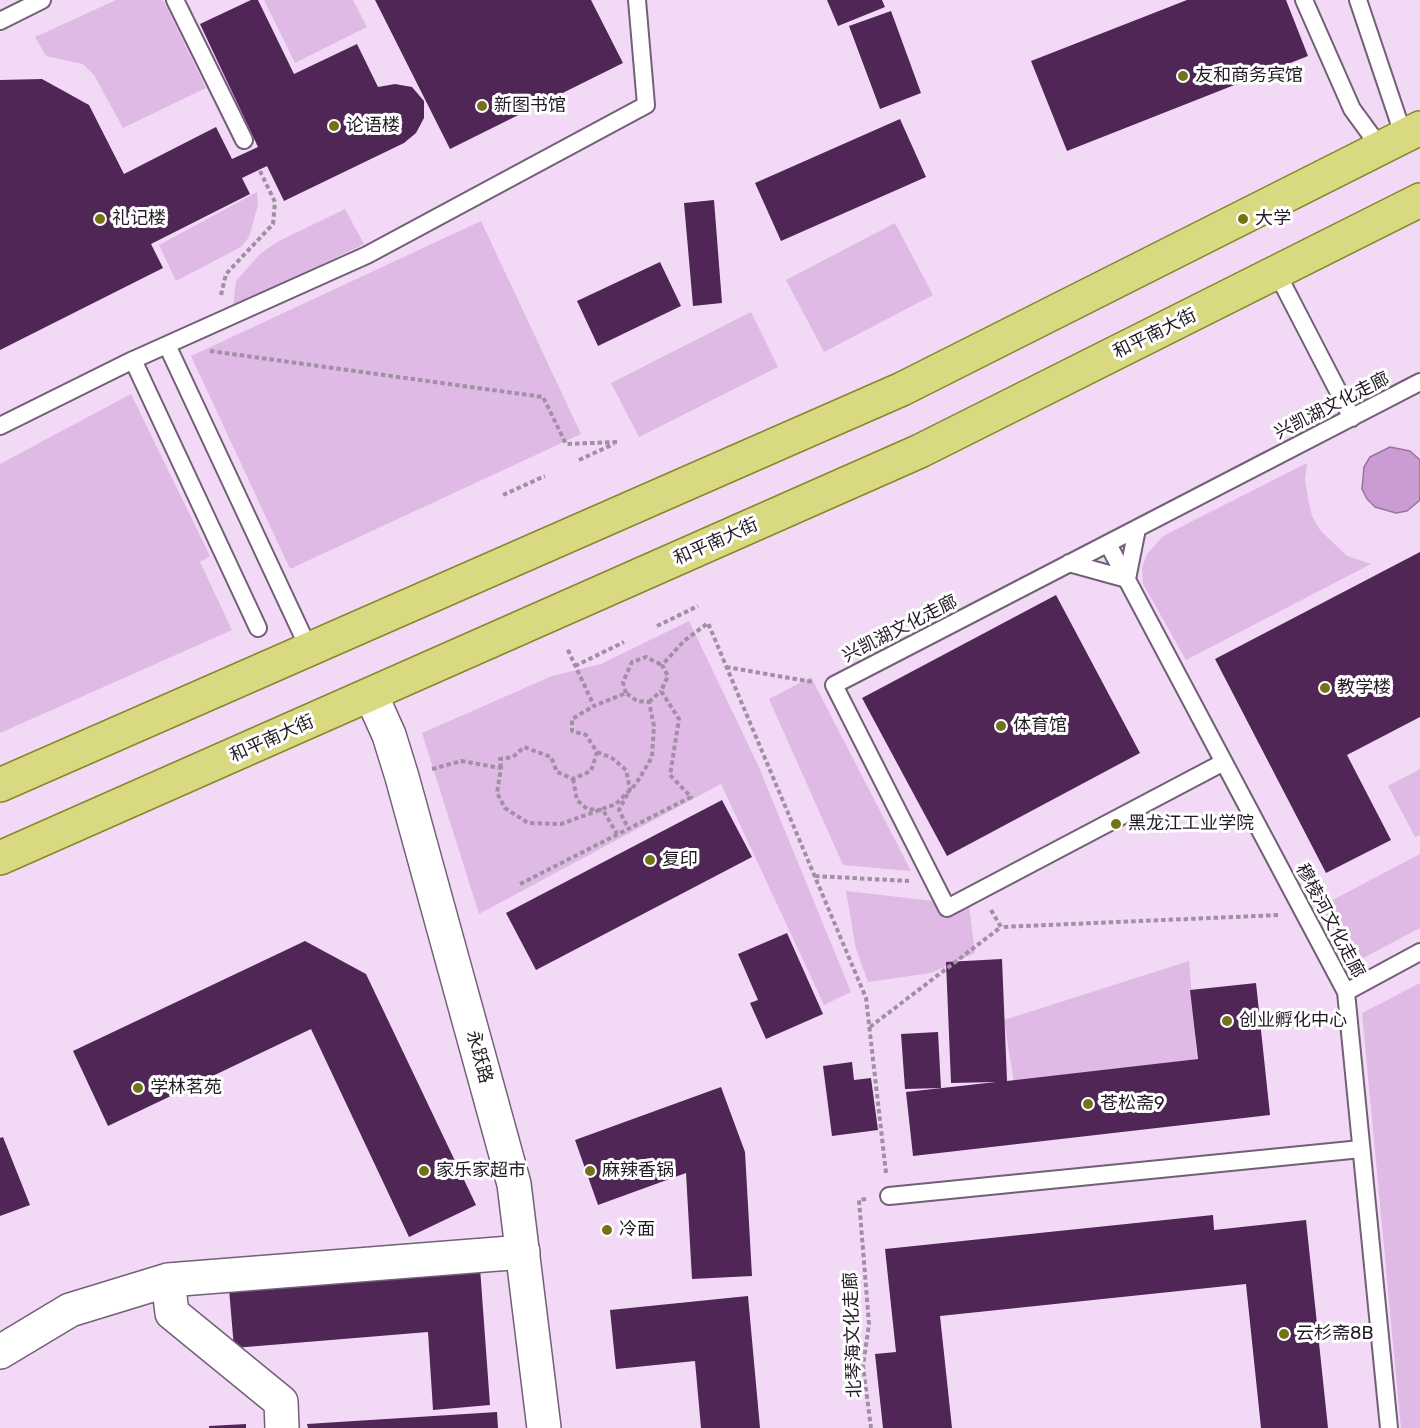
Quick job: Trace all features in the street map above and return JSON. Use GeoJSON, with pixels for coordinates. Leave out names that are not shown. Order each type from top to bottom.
{"type":"FeatureCollection","features":[{"type":"Feature","properties":{"kind":"main road"},"geometry":{"type":"LineString","coordinates":[[0,785],[902,389],[1402,138]]}},
{"type":"Feature","properties":{"kind":"main road","name":"和平南大街"},"geometry":{"type":"LineString","coordinates":[[0,858],[920,451],[1420,200]]}},
{"type":"Feature","properties":{"kind":"street","name":"永跃路"},"geometry":{"type":"LineString","coordinates":[[370,695],[389,735],[402,777],[514,1184],[544,1428]]}},
{"type":"Feature","properties":{"kind":"street"},"geometry":{"type":"LineString","coordinates":[[0,1352],[70,1310],[168,1280],[523,1252]]}},
{"type":"Feature","properties":{"kind":"street"},"geometry":{"type":"LineString","coordinates":[[168,1280],[172,1313],[281,1402],[282,1428]]}},
{"type":"Feature","properties":{"kind":"lane"},"geometry":{"type":"LineString","coordinates":[[0,21],[42,0]]}},
{"type":"Feature","properties":{"kind":"lane"},"geometry":{"type":"LineString","coordinates":[[176,0],[244,141]]}},
{"type":"Feature","properties":{"kind":"lane"},"geometry":{"type":"LineString","coordinates":[[0,426],[133,360],[367,255],[646,105],[637,0]]}},
{"type":"Feature","properties":{"kind":"lane"},"geometry":{"type":"LineString","coordinates":[[1305,0],[1352,109],[1402,138]]}},
{"type":"Feature","properties":{"kind":"lane"},"geometry":{"type":"LineString","coordinates":[[1358,0],[1402,138]]}},
{"type":"Feature","properties":{"kind":"lane"},"geometry":{"type":"LineString","coordinates":[[1277,273],[1352,418]]}},
{"type":"Feature","properties":{"kind":"lane"},"geometry":{"type":"LineString","coordinates":[[167,345],[309,650]]}},
{"type":"Feature","properties":{"kind":"lane"},"geometry":{"type":"LineString","coordinates":[[133,360],[258,628]]}},
{"type":"Feature","properties":{"kind":"lane","name":"兴凯湖文化走廊"},"geometry":{"type":"LineString","coordinates":[[1224,762],[947,908],[834,685],[1420,382]]}},
{"type":"Feature","properties":{"kind":"lane"},"geometry":{"type":"LineString","coordinates":[[1069,564],[1127,579],[1137,529]]}},
{"type":"Feature","properties":{"kind":"lane","name":"穆棱河文化走廊"},"geometry":{"type":"LineString","coordinates":[[1108,544],[1346,992],[1389,1428]]}},
{"type":"Feature","properties":{"kind":"lane"},"geometry":{"type":"LineString","coordinates":[[1346,992],[1420,952]]}},
{"type":"Feature","properties":{"kind":"lane"},"geometry":{"type":"LineString","coordinates":[[889,1196],[1361,1149]]}},
{"type":"Feature","properties":{"kind":"path"},"geometry":{"type":"LineString","coordinates":[[214,324],[226,274],[273,225],[275,202],[260,171]]}},
{"type":"Feature","properties":{"kind":"path"},"geometry":{"type":"LineString","coordinates":[[167,345],[543,398],[566,444],[618,442],[579,460]]}},
{"type":"Feature","properties":{"kind":"path"},"geometry":{"type":"LineString","coordinates":[[503,495],[545,476]]}},
{"type":"Feature","properties":{"kind":"path"},"geometry":{"type":"LineString","coordinates":[[657,626],[698,606]]}},
{"type":"Feature","properties":{"kind":"path"},"geometry":{"type":"LineString","coordinates":[[662,665],[684,641],[708,624],[866,998],[889,1196]]}},
{"type":"Feature","properties":{"kind":"path"},"geometry":{"type":"LineString","coordinates":[[575,666],[624,642]]}},
{"type":"Feature","properties":{"kind":"path"},"geometry":{"type":"LineString","coordinates":[[567,648],[594,706]]}},
{"type":"Feature","properties":{"kind":"path"},"geometry":{"type":"LineString","coordinates":[[646,657],[662,665],[668,676],[661,691],[649,702],[637,701],[626,693],[623,682],[632,662],[646,657]]}},
{"type":"Feature","properties":{"kind":"path"},"geometry":{"type":"LineString","coordinates":[[726,667],[834,685]]}},
{"type":"Feature","properties":{"kind":"path"},"geometry":{"type":"LineString","coordinates":[[520,885],[691,797],[670,775],[679,719],[661,691]]}},
{"type":"Feature","properties":{"kind":"path"},"geometry":{"type":"LineString","coordinates":[[626,693],[594,706],[572,719],[572,731],[585,735],[597,752],[612,758],[626,770],[630,789]]}},
{"type":"Feature","properties":{"kind":"path"},"geometry":{"type":"LineString","coordinates":[[628,828],[618,810],[652,757],[654,726],[649,702]]}},
{"type":"Feature","properties":{"kind":"path"},"geometry":{"type":"LineString","coordinates":[[597,752],[591,771],[573,779],[557,772],[551,757],[524,747],[513,757],[500,759],[497,793],[505,808],[528,823],[561,824],[616,804],[630,789]]}},
{"type":"Feature","properties":{"kind":"path"},"geometry":{"type":"LineString","coordinates":[[402,777],[461,761],[501,768]]}},
{"type":"Feature","properties":{"kind":"path"},"geometry":{"type":"LineString","coordinates":[[573,779],[577,800],[586,809],[603,810]]}},
{"type":"Feature","properties":{"kind":"path"},"geometry":{"type":"LineString","coordinates":[[603,810],[617,834]]}},
{"type":"Feature","properties":{"kind":"path"},"geometry":{"type":"LineString","coordinates":[[815,876],[933,882]]}},
{"type":"Feature","properties":{"kind":"path"},"geometry":{"type":"LineString","coordinates":[[981,891],[1001,927]]}},
{"type":"Feature","properties":{"kind":"path"},"geometry":{"type":"LineString","coordinates":[[870,1027],[1001,927],[1305,914]]}},
{"type":"Feature","properties":{"kind":"path","name":"北琴海文化走廊"},"geometry":{"type":"LineString","coordinates":[[871,1428],[863,1366],[869,1324],[859,1200],[889,1196]]}},
{"type":"Feature","properties":{"kind":"shaded area"},"geometry":{"type":"Polygon","coordinates":[[[116,0],[163,0],[206,88],[123,128],[94,75],[83,64],[46,56],[35,37],[116,0]]]}},
{"type":"Feature","properties":{"kind":"shaded area"},"geometry":{"type":"Polygon","coordinates":[[[264,0],[353,0],[367,27],[295,63],[264,0]]]}},
{"type":"Feature","properties":{"kind":"shaded area"},"geometry":{"type":"Polygon","coordinates":[[[257,192],[258,205],[249,237],[241,247],[176,281],[159,245],[257,192]]]}},
{"type":"Feature","properties":{"kind":"shaded area"},"geometry":{"type":"Polygon","coordinates":[[[345,209],[364,244],[233,307],[236,281],[260,254],[277,242],[345,209]]]}},
{"type":"Feature","properties":{"kind":"shaded area"},"geometry":{"type":"Polygon","coordinates":[[[481,221],[581,434],[290,569],[191,356],[481,221]]]}},
{"type":"Feature","properties":{"kind":"shaded area"},"geometry":{"type":"Polygon","coordinates":[[[895,223],[933,295],[824,352],[786,280],[895,223]]]}},
{"type":"Feature","properties":{"kind":"shaded area"},"geometry":{"type":"Polygon","coordinates":[[[751,312],[778,367],[639,437],[611,383],[751,312]]]}},
{"type":"Feature","properties":{"kind":"shaded area"},"geometry":{"type":"Polygon","coordinates":[[[131,394],[210,556],[200,562],[232,630],[0,733],[0,464],[131,394]]]}},
{"type":"Feature","properties":{"kind":"shaded area"},"geometry":{"type":"Polygon","coordinates":[[[1390,447],[1410,451],[1420,460],[1420,500],[1407,511],[1396,513],[1375,507],[1367,499],[1362,489],[1364,467],[1370,457],[1390,447]]]}},
{"type":"Feature","properties":{"kind":"shaded area"},"geometry":{"type":"Polygon","coordinates":[[[1307,463],[1305,480],[1308,498],[1312,516],[1320,530],[1347,556],[1371,564],[1186,660],[1143,584],[1142,568],[1147,554],[1163,536],[1307,463]]]}},
{"type":"Feature","properties":{"kind":"shaded area"},"geometry":{"type":"Polygon","coordinates":[[[689,621],[758,765],[851,992],[824,1005],[721,784],[479,914],[422,733],[552,676],[601,664],[689,621]]]}},
{"type":"Feature","properties":{"kind":"shaded area"},"geometry":{"type":"Polygon","coordinates":[[[811,677],[911,871],[843,865],[769,699],[811,677]]]}},
{"type":"Feature","properties":{"kind":"shaded area"},"geometry":{"type":"Polygon","coordinates":[[[1420,769],[1420,835],[1415,837],[1388,786],[1420,769]]]}},
{"type":"Feature","properties":{"kind":"shaded area"},"geometry":{"type":"Polygon","coordinates":[[[1420,854],[1420,928],[1352,964],[1321,906],[1420,854]]]}},
{"type":"Feature","properties":{"kind":"shaded area"},"geometry":{"type":"Polygon","coordinates":[[[846,891],[969,905],[975,953],[931,973],[868,982],[856,949],[846,891]]]}},
{"type":"Feature","properties":{"kind":"shaded area"},"geometry":{"type":"Polygon","coordinates":[[[1189,961],[1197,1059],[1014,1083],[1004,1020],[1189,961]]]}},
{"type":"Feature","properties":{"kind":"shaded area"},"geometry":{"type":"Polygon","coordinates":[[[1420,983],[1420,1428],[1401,1428],[1362,1013],[1420,983]]]}},
{"type":"Feature","properties":{"kind":"building","name":"礼记楼"},"geometry":{"type":"Polygon","coordinates":[[[251,0],[258,0],[294,74],[357,44],[378,87],[395,84],[412,87],[424,101],[424,118],[416,133],[404,143],[284,201],[267,166],[242,178],[250,194],[151,244],[163,268],[0,350],[0,80],[42,79],[89,105],[124,174],[216,127],[232,159],[258,147],[200,24],[251,0]]]}},
{"type":"Feature","properties":{"kind":"building","name":"新图书馆"},"geometry":{"type":"Polygon","coordinates":[[[375,0],[591,0],[623,63],[450,149],[375,0]]]}},
{"type":"Feature","properties":{"kind":"building"},"geometry":{"type":"Polygon","coordinates":[[[827,0],[882,0],[885,7],[838,26],[827,0]]]}},
{"type":"Feature","properties":{"kind":"building"},"geometry":{"type":"Polygon","coordinates":[[[1187,0],[1286,0],[1308,56],[1067,151],[1031,61],[1187,0]]]}},
{"type":"Feature","properties":{"kind":"building"},"geometry":{"type":"Polygon","coordinates":[[[891,11],[921,93],[880,109],[849,26],[891,11]]]}},
{"type":"Feature","properties":{"kind":"building"},"geometry":{"type":"Polygon","coordinates":[[[900,119],[926,177],[781,241],[755,183],[900,119]]]}},
{"type":"Feature","properties":{"kind":"building"},"geometry":{"type":"Polygon","coordinates":[[[714,200],[722,303],[693,306],[684,203],[714,200]]]}},
{"type":"Feature","properties":{"kind":"building"},"geometry":{"type":"Polygon","coordinates":[[[660,262],[681,306],[598,346],[577,301],[660,262]]]}},
{"type":"Feature","properties":{"kind":"building","name":"教学楼"},"geometry":{"type":"Polygon","coordinates":[[[1420,552],[1420,717],[1347,755],[1391,840],[1326,873],[1215,659],[1420,552]]]}},
{"type":"Feature","properties":{"kind":"building","name":"体育馆"},"geometry":{"type":"Polygon","coordinates":[[[1056,595],[1140,753],[947,856],[862,698],[1056,595]]]}},
{"type":"Feature","properties":{"kind":"building"},"geometry":{"type":"Polygon","coordinates":[[[722,800],[752,857],[536,970],[506,913],[722,800]]]}},
{"type":"Feature","properties":{"kind":"building"},"geometry":{"type":"Polygon","coordinates":[[[787,933],[823,1014],[766,1039],[750,1003],[758,1000],[738,954],[787,933]]]}},
{"type":"Feature","properties":{"kind":"building","name":"学林茗苑"},"geometry":{"type":"Polygon","coordinates":[[[305,941],[366,974],[476,1205],[409,1237],[311,1029],[108,1126],[73,1051],[305,941]]]}},
{"type":"Feature","properties":{"kind":"building","name":"苍松斋9"},"geometry":{"type":"Polygon","coordinates":[[[1002,959],[1007,1081],[1198,1059],[1190,990],[1256,983],[1270,1115],[913,1156],[906,1092],[996,1082],[951,1083],[946,962],[1002,959]]]}},
{"type":"Feature","properties":{"kind":"building"},"geometry":{"type":"Polygon","coordinates":[[[938,1032],[941,1088],[905,1089],[901,1034],[938,1032]]]}},
{"type":"Feature","properties":{"kind":"building"},"geometry":{"type":"Polygon","coordinates":[[[852,1062],[854,1080],[871,1078],[878,1130],[832,1136],[823,1066],[852,1062]]]}},
{"type":"Feature","properties":{"kind":"building"},"geometry":{"type":"Polygon","coordinates":[[[721,1087],[745,1152],[752,1276],[692,1279],[686,1173],[598,1205],[575,1140],[721,1087]]]}},
{"type":"Feature","properties":{"kind":"building"},"geometry":{"type":"Polygon","coordinates":[[[3,1137],[30,1205],[0,1216],[0,1138],[3,1137]]]}},
{"type":"Feature","properties":{"kind":"building","name":"云杉斋8B"},"geometry":{"type":"Polygon","coordinates":[[[1213,1215],[1214,1230],[1306,1220],[1328,1428],[1261,1428],[1246,1284],[940,1316],[952,1428],[883,1428],[875,1354],[896,1352],[885,1249],[1213,1215]]]}},
{"type":"Feature","properties":{"kind":"building"},"geometry":{"type":"Polygon","coordinates":[[[480,1268],[490,1405],[433,1410],[428,1332],[234,1348],[229,1289],[480,1268]]]}},
{"type":"Feature","properties":{"kind":"building"},"geometry":{"type":"Polygon","coordinates":[[[748,1296],[760,1428],[701,1428],[695,1361],[616,1369],[610,1310],[748,1296]]]}},
{"type":"Feature","properties":{"kind":"building"},"geometry":{"type":"Polygon","coordinates":[[[497,1412],[498,1428],[308,1428],[307,1424],[497,1412]]]}},
{"type":"Feature","properties":{"kind":"building"},"geometry":{"type":"Polygon","coordinates":[[[246,1424],[246,1428],[209,1428],[209,1426],[246,1424]]]}},
{"type":"Feature","properties":{"kind":"place","name":"友和商务宾馆"},"geometry":{"type":"Point","coordinates":[1183,76]}},
{"type":"Feature","properties":{"kind":"place","name":"新图书馆"},"geometry":{"type":"Point","coordinates":[482,106]}},
{"type":"Feature","properties":{"kind":"place","name":"论语楼"},"geometry":{"type":"Point","coordinates":[334,126]}},
{"type":"Feature","properties":{"kind":"place","name":"礼记楼"},"geometry":{"type":"Point","coordinates":[100,219]}},
{"type":"Feature","properties":{"kind":"place","name":"大学"},"geometry":{"type":"Point","coordinates":[1243,219]}},
{"type":"Feature","properties":{"kind":"place","name":"教学楼"},"geometry":{"type":"Point","coordinates":[1325,688]}},
{"type":"Feature","properties":{"kind":"place","name":"体育馆"},"geometry":{"type":"Point","coordinates":[1001,726]}},
{"type":"Feature","properties":{"kind":"place","name":"黑龙江工业学院"},"geometry":{"type":"Point","coordinates":[1116,824]}},
{"type":"Feature","properties":{"kind":"place","name":"复印"},"geometry":{"type":"Point","coordinates":[650,860]}},
{"type":"Feature","properties":{"kind":"place","name":"创业孵化中心"},"geometry":{"type":"Point","coordinates":[1227,1021]}},
{"type":"Feature","properties":{"kind":"place","name":"学林茗苑"},"geometry":{"type":"Point","coordinates":[138,1088]}},
{"type":"Feature","properties":{"kind":"place","name":"苍松斋9"},"geometry":{"type":"Point","coordinates":[1088,1104]}},
{"type":"Feature","properties":{"kind":"place","name":"家乐家超市"},"geometry":{"type":"Point","coordinates":[424,1171]}},
{"type":"Feature","properties":{"kind":"place","name":"麻辣香锅"},"geometry":{"type":"Point","coordinates":[590,1171]}},
{"type":"Feature","properties":{"kind":"place","name":"冷面"},"geometry":{"type":"Point","coordinates":[607,1230]}},
{"type":"Feature","properties":{"kind":"place","name":"云杉斋8B"},"geometry":{"type":"Point","coordinates":[1284,1334]}}]}
